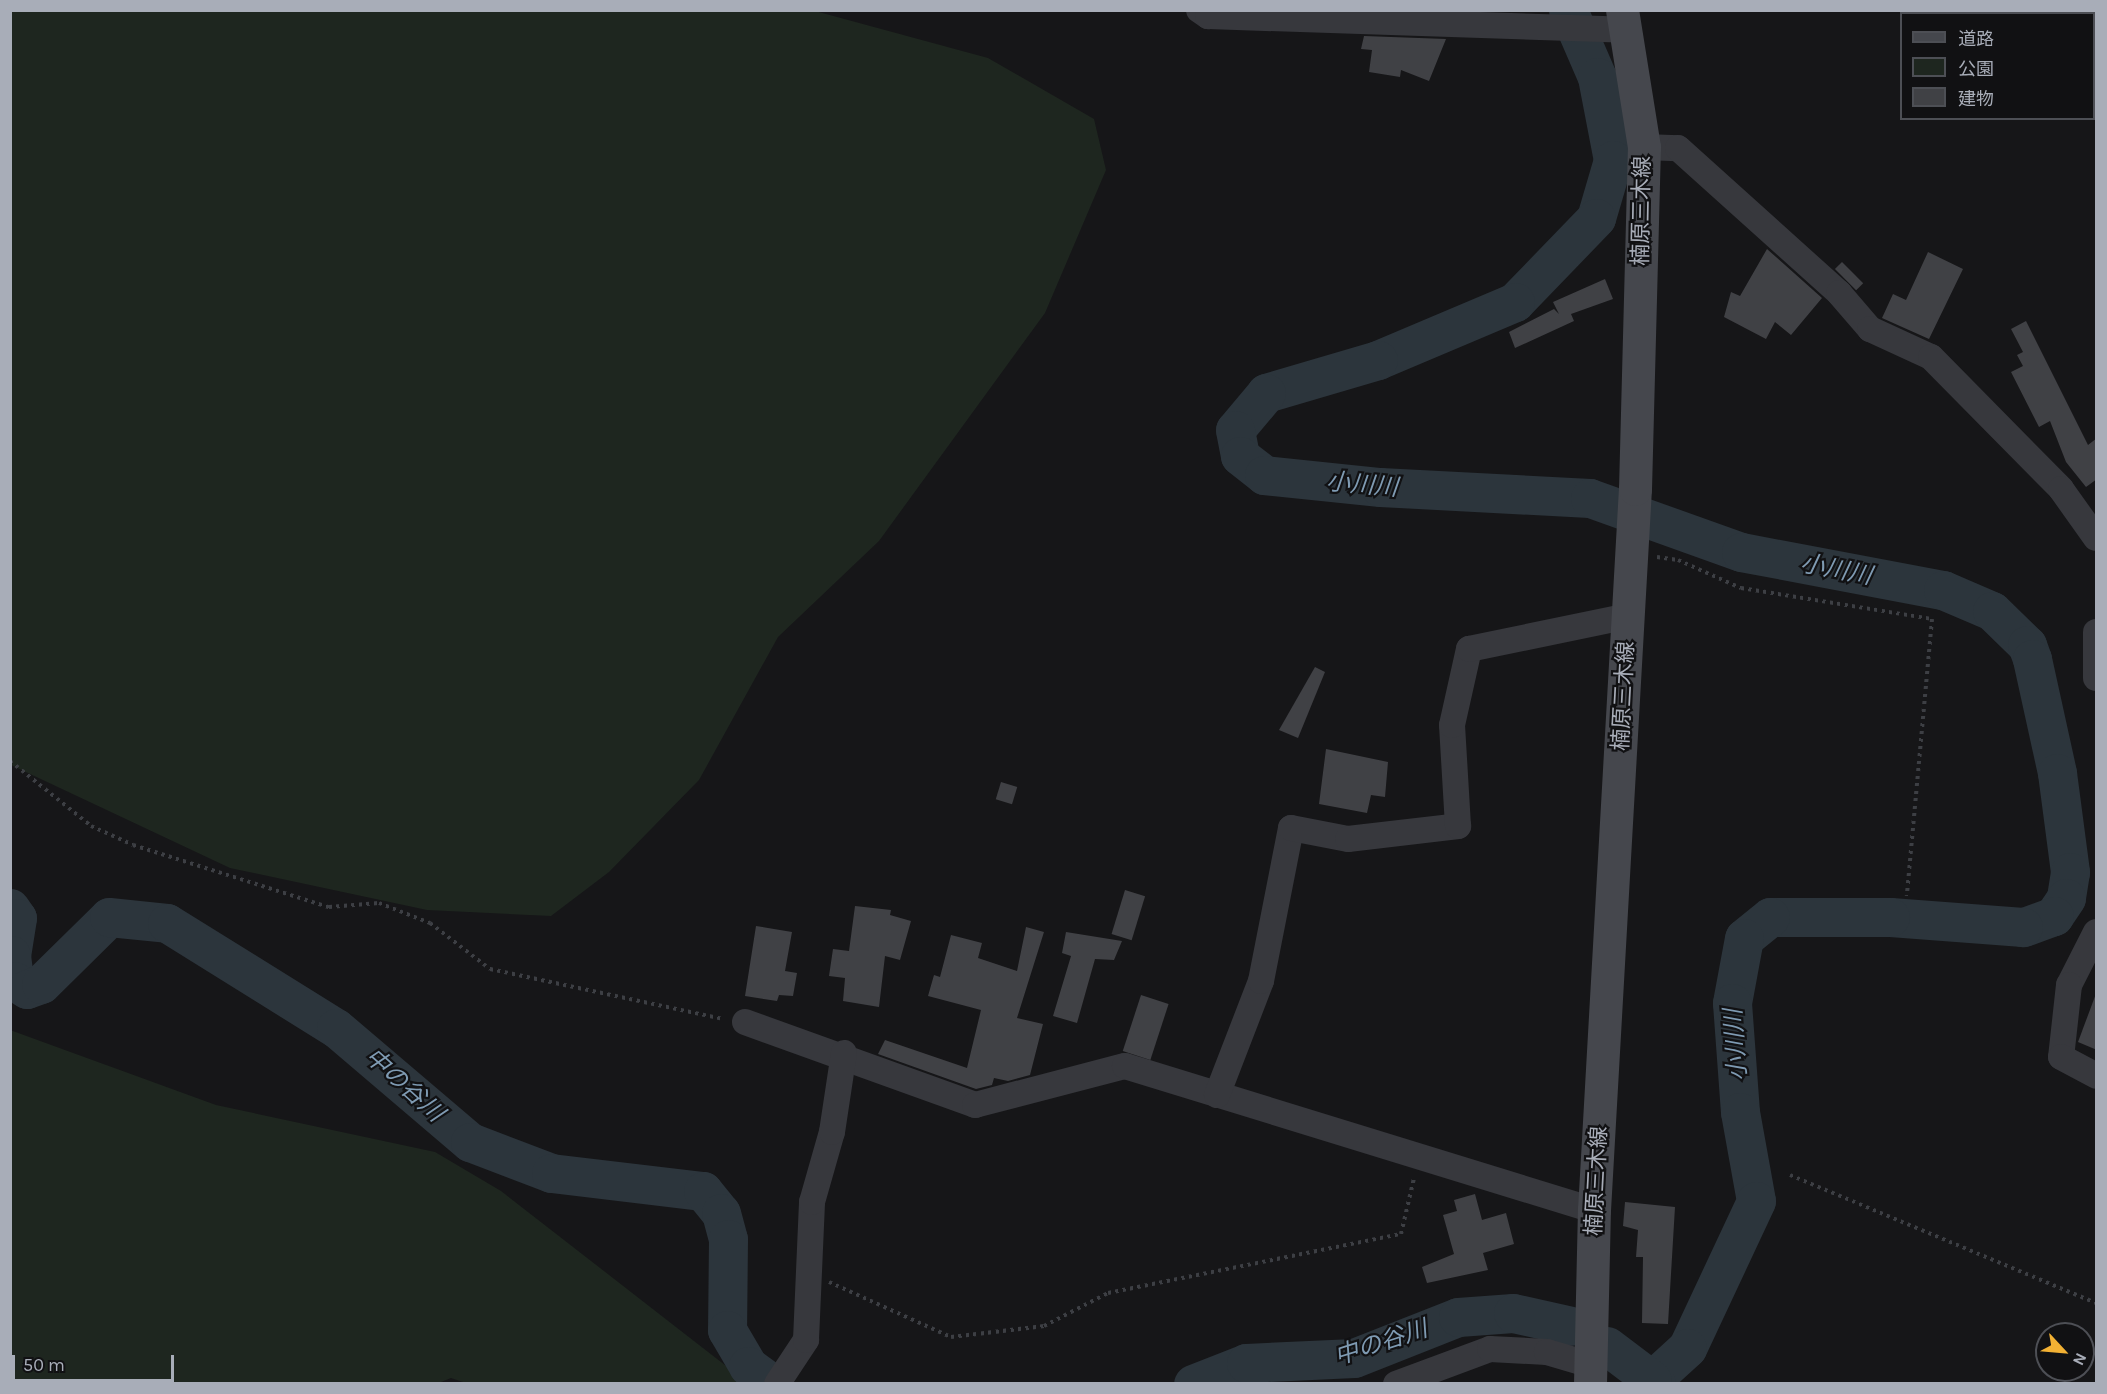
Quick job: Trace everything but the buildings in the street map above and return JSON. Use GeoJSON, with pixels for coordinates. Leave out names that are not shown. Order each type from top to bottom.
{"type":"FeatureCollection","features":[{"type":"Feature","properties":{"kind":"main road","name":"楠原三木線"},"geometry":{"type":"LineString","coordinates":[[1591,1374],[1594,1210],[1635,489],[1644,147],[1615,24]]}},
{"type":"Feature","properties":{"kind":"street"},"geometry":{"type":"LineString","coordinates":[[1200,10],[1208,16],[1523,26],[1615,24]]}},
{"type":"Feature","properties":{"kind":"street"},"geometry":{"type":"LineString","coordinates":[[1644,147],[1678,148],[1839,293],[1870,329],[1931,357],[2061,489],[2097,538]]}},
{"type":"Feature","properties":{"kind":"street"},"geometry":{"type":"LineString","coordinates":[[1217,1095],[1261,981],[1291,828],[1348,839],[1458,826],[1452,725],[1469,649],[1629,616]]}},
{"type":"Feature","properties":{"kind":"street"},"geometry":{"type":"LineString","coordinates":[[2097,632],[2097,678]]}},
{"type":"Feature","properties":{"kind":"street"},"geometry":{"type":"LineString","coordinates":[[2097,932],[2069,985],[2061,1057],[2097,1076]]}},
{"type":"Feature","properties":{"kind":"street"},"geometry":{"type":"LineString","coordinates":[[745,1022],[844,1053],[975,1104],[1125,1066],[1419,1160],[1594,1210]]}},
{"type":"Feature","properties":{"kind":"street"},"geometry":{"type":"LineString","coordinates":[[783,1374],[806,1340],[812,1202],[832,1132],[844,1053]]}},
{"type":"Feature","properties":{"kind":"street"},"geometry":{"type":"LineString","coordinates":[[1396,1383],[1490,1349],[1547,1352],[1591,1374]]}},
{"type":"Feature","properties":{"kind":"path"},"geometry":{"type":"LineString","coordinates":[[1632,553],[1678,560],[1741,588],[1932,619],[1907,896]]}},
{"type":"Feature","properties":{"kind":"path"},"geometry":{"type":"LineString","coordinates":[[10,761],[91,825],[212,874],[329,907],[379,903],[430,923],[490,969],[671,1011],[745,1022]]}},
{"type":"Feature","properties":{"kind":"path"},"geometry":{"type":"LineString","coordinates":[[808,1273],[951,1336],[1044,1326],[1108,1293],[1401,1234],[1419,1160]]}},
{"type":"Feature","properties":{"kind":"path"},"geometry":{"type":"LineString","coordinates":[[1790,1174],[2097,1303]]}},
{"type":"Feature","properties":{"kind":"green space"},"geometry":{"type":"Polygon","coordinates":[[[10,11],[815,11],[988,58],[1094,119],[1106,170],[1045,313],[879,541],[778,637],[699,780],[609,872],[551,916],[427,910],[230,868],[11,765],[10,11]]]}},
{"type":"Feature","properties":{"kind":"green space"},"geometry":{"type":"Polygon","coordinates":[[[10,1030],[216,1105],[435,1152],[501,1191],[748,1383],[469,1384],[451,1378],[436,1384],[11,1383],[10,1030]]]}},
{"type":"Feature","properties":{"kind":"waterway","name":"小川川"},"geometry":{"type":"LineString","coordinates":[[1568,10],[1597,77],[1613,160],[1596,218],[1515,302],[1378,360],[1266,393],[1235,430],[1240,456],[1264,475],[1380,487],[1590,498],[1741,552],[1943,590],[1992,611],[2027,645],[2032,659],[2057,773],[2070,872],[2066,898],[2054,916],[2023,927],[1890,917],[1770,917],[1744,938],[1732,1003],[1740,1112],[1756,1201],[1687,1348],[1652,1380],[1656,1384]]}},
{"type":"Feature","properties":{"kind":"waterway","name":"中の谷川"},"geometry":{"type":"LineString","coordinates":[[10,908],[17,918],[11,955],[14,981],[27,989],[41,984],[109,917],[167,923],[336,1028],[470,1142],[551,1173],[703,1191],[721,1213],[728,1239],[727,1330],[748,1366],[773,1384]]}},
{"type":"Feature","properties":{"kind":"waterway","name":"中の谷川"},"geometry":{"type":"LineString","coordinates":[[1193,1384],[1246,1363],[1354,1358],[1458,1317],[1513,1313],[1571,1326]]}},
{"type":"Feature","properties":{"kind":"waterway","name":"中の谷川"},"geometry":{"type":"LineString","coordinates":[[1607,1346],[1652,1380]]}}]}
